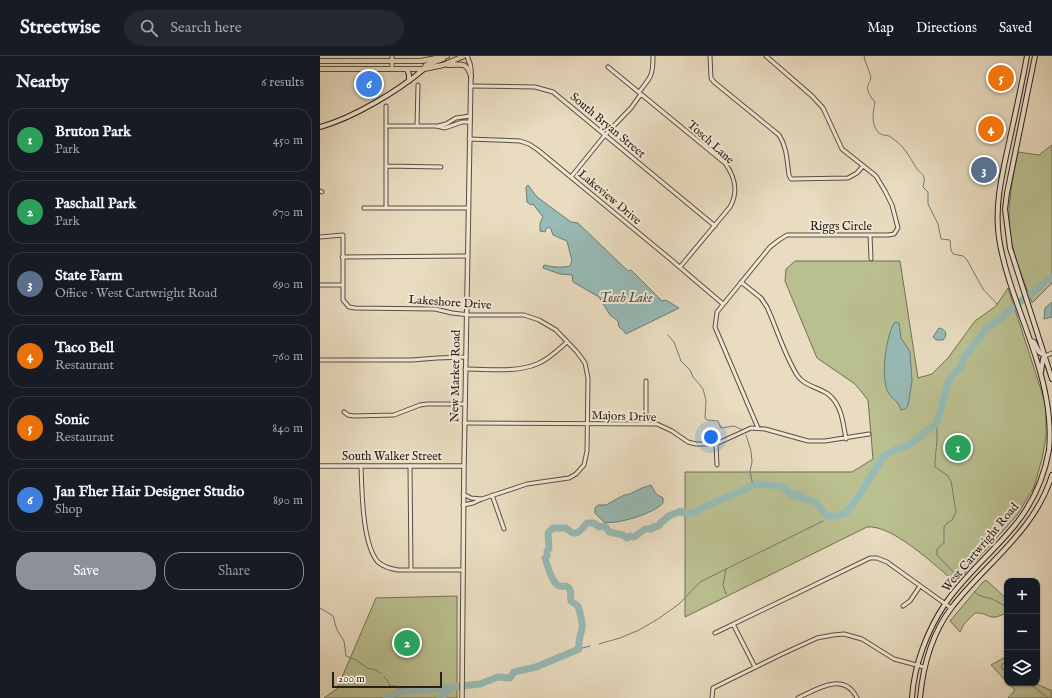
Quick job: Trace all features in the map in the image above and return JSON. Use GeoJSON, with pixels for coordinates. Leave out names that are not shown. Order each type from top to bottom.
{"type":"FeatureCollection","features":[{"type":"Feature","properties":{"kind":"main road"},"geometry":{"type":"LineString","coordinates":[[320,60],[348,61],[392,59],[420,61],[447,56]]}},
{"type":"Feature","properties":{"kind":"main road"},"geometry":{"type":"LineString","coordinates":[[320,127],[347,117],[387,95],[409,81],[424,69],[426,65],[447,56]]}},
{"type":"Feature","properties":{"kind":"main road"},"geometry":{"type":"LineString","coordinates":[[320,69],[424,69],[442,65],[465,56]]}},
{"type":"Feature","properties":{"kind":"main road","name":"West Cartwright Road"},"geometry":{"type":"LineString","coordinates":[[912,698],[917,665],[933,625],[945,604],[984,558],[1015,525],[1033,498],[1042,479],[1050,448],[1051,432],[1048,396],[1010,281],[999,238],[997,221],[999,192],[1027,56]]}},
{"type":"Feature","properties":{"kind":"main road"},"geometry":{"type":"LineString","coordinates":[[1035,56],[1005,209],[1007,234],[1018,278],[1052,379]]}},
{"type":"Feature","properties":{"kind":"main road"},"geometry":{"type":"LineString","coordinates":[[348,61],[348,69]]}},
{"type":"Feature","properties":{"kind":"main road"},"geometry":{"type":"LineString","coordinates":[[442,65],[465,65],[469,68],[471,76]]}},
{"type":"Feature","properties":{"kind":"main road"},"geometry":{"type":"LineString","coordinates":[[407,69],[409,81]]}},
{"type":"Feature","properties":{"kind":"main road"},"geometry":{"type":"LineString","coordinates":[[1015,118],[1022,120]]}},
{"type":"Feature","properties":{"kind":"main road"},"geometry":{"type":"LineString","coordinates":[[999,192],[1007,193]]}},
{"type":"Feature","properties":{"kind":"main road"},"geometry":{"type":"LineString","coordinates":[[1031,341],[1034,342],[1041,354],[1045,356]]}},
{"type":"Feature","properties":{"kind":"main road"},"geometry":{"type":"LineString","coordinates":[[1041,373],[1043,359],[1045,356]]}},
{"type":"Feature","properties":{"kind":"main road","name":"West Cartwright Road"},"geometry":{"type":"LineString","coordinates":[[920,698],[924,667],[939,628],[951,608],[1023,530],[1040,502],[1052,475]]}},
{"type":"Feature","properties":{"kind":"main road"},"geometry":{"type":"LineString","coordinates":[[1033,498],[1040,502]]}},
{"type":"Feature","properties":{"kind":"main road"},"geometry":{"type":"LineString","coordinates":[[984,558],[991,565]]}},
{"type":"Feature","properties":{"kind":"street","name":"New Market Road"},"geometry":{"type":"LineString","coordinates":[[462,698],[464,423],[471,76],[470,64],[465,56]]}},
{"type":"Feature","properties":{"kind":"street"},"geometry":{"type":"LineString","coordinates":[[571,176],[630,108],[652,75],[653,56]]}},
{"type":"Feature","properties":{"kind":"street"},"geometry":{"type":"LineString","coordinates":[[710,56],[711,78],[714,82],[779,135],[786,148],[789,176],[791,179],[848,178],[857,173],[863,166]]}},
{"type":"Feature","properties":{"kind":"street","name":"Riggs Circle"},"geometry":{"type":"LineString","coordinates":[[758,428],[716,327],[717,312],[770,247],[787,235],[890,234],[896,232],[898,228],[892,205],[876,176],[842,149],[823,108],[812,96],[766,56]]}},
{"type":"Feature","properties":{"kind":"street"},"geometry":{"type":"LineString","coordinates":[[392,59],[392,69]]}},
{"type":"Feature","properties":{"kind":"street","name":"Tosch Lane"},"geometry":{"type":"LineString","coordinates":[[608,67],[725,163],[731,173],[735,188],[735,196],[730,207],[680,267]]}},
{"type":"Feature","properties":{"kind":"street"},"geometry":{"type":"LineString","coordinates":[[417,126],[418,86]]}},
{"type":"Feature","properties":{"kind":"street","name":"South Bryan Street"},"geometry":{"type":"LineString","coordinates":[[470,86],[535,86],[553,92],[715,226]]}},
{"type":"Feature","properties":{"kind":"street"},"geometry":{"type":"LineString","coordinates":[[386,106],[386,208]]}},
{"type":"Feature","properties":{"kind":"street"},"geometry":{"type":"LineString","coordinates":[[436,126],[446,124],[456,118],[470,116]]}},
{"type":"Feature","properties":{"kind":"street"},"geometry":{"type":"LineString","coordinates":[[386,126],[449,127],[460,123],[470,122]]}},
{"type":"Feature","properties":{"kind":"street","name":"Lakeview Drive"},"geometry":{"type":"LineString","coordinates":[[469,139],[514,140],[529,144],[571,176],[723,304]]}},
{"type":"Feature","properties":{"kind":"street"},"geometry":{"type":"LineString","coordinates":[[386,166],[441,167]]}},
{"type":"Feature","properties":{"kind":"street"},"geometry":{"type":"LineString","coordinates":[[364,208],[468,208]]}},
{"type":"Feature","properties":{"kind":"street","name":"Lakeshore Drive"},"geometry":{"type":"LineString","coordinates":[[320,237],[343,235],[343,300],[349,307],[435,309],[452,313],[515,314],[533,318],[546,323],[556,330],[577,352],[585,363],[588,378],[588,423],[586,458],[584,465],[576,474],[569,478],[527,484],[492,495],[473,503],[463,505]]}},
{"type":"Feature","properties":{"kind":"street"},"geometry":{"type":"LineString","coordinates":[[870,235],[871,259]]}},
{"type":"Feature","properties":{"kind":"street"},"geometry":{"type":"LineString","coordinates":[[342,257],[467,256]]}},
{"type":"Feature","properties":{"kind":"street"},"geometry":{"type":"LineString","coordinates":[[741,282],[761,298],[767,307],[790,361],[801,380],[828,394],[838,407],[842,415],[846,438]]}},
{"type":"Feature","properties":{"kind":"street"},"geometry":{"type":"LineString","coordinates":[[320,285],[342,285]]}},
{"type":"Feature","properties":{"kind":"street"},"geometry":{"type":"LineString","coordinates":[[466,369],[512,370],[526,368],[538,364],[551,356],[567,342]]}},
{"type":"Feature","properties":{"kind":"street"},"geometry":{"type":"LineString","coordinates":[[1045,356],[1052,353]]}},
{"type":"Feature","properties":{"kind":"street"},"geometry":{"type":"LineString","coordinates":[[320,360],[412,360],[466,357]]}},
{"type":"Feature","properties":{"kind":"street"},"geometry":{"type":"LineString","coordinates":[[646,381],[646,423]]}},
{"type":"Feature","properties":{"kind":"street"},"geometry":{"type":"LineString","coordinates":[[344,412],[353,416],[394,415],[420,405],[438,403],[465,404]]}},
{"type":"Feature","properties":{"kind":"street","name":"Majors Drive"},"geometry":{"type":"LineString","coordinates":[[464,423],[646,423],[663,426],[688,442],[696,444],[716,444],[751,428],[758,428]]}},
{"type":"Feature","properties":{"kind":"street"},"geometry":{"type":"LineString","coordinates":[[758,428],[808,441],[825,442],[869,434]]}},
{"type":"Feature","properties":{"kind":"street"},"geometry":{"type":"LineString","coordinates":[[716,444],[717,465]]}},
{"type":"Feature","properties":{"kind":"street","name":"South Walker Street"},"geometry":{"type":"LineString","coordinates":[[320,466],[464,466]]}},
{"type":"Feature","properties":{"kind":"street"},"geometry":{"type":"LineString","coordinates":[[361,466],[363,506],[371,550],[380,563],[388,568],[398,570],[463,570]]}},
{"type":"Feature","properties":{"kind":"street"},"geometry":{"type":"LineString","coordinates":[[410,466],[411,570]]}},
{"type":"Feature","properties":{"kind":"street"},"geometry":{"type":"LineString","coordinates":[[463,494],[471,498],[482,499]]}},
{"type":"Feature","properties":{"kind":"street"},"geometry":{"type":"LineString","coordinates":[[492,495],[504,529]]}},
{"type":"Feature","properties":{"kind":"street"},"geometry":{"type":"LineString","coordinates":[[715,633],[870,558],[877,558],[887,562],[951,608]]}},
{"type":"Feature","properties":{"kind":"street"},"geometry":{"type":"LineString","coordinates":[[903,606],[910,601],[920,586]]}},
{"type":"Feature","properties":{"kind":"street"},"geometry":{"type":"LineString","coordinates":[[733,624],[754,668]]}},
{"type":"Feature","properties":{"kind":"street"},"geometry":{"type":"LineString","coordinates":[[712,698],[713,688],[817,638],[833,635],[844,634],[862,639],[894,659],[924,667]]}},
{"type":"Feature","properties":{"kind":"street"},"geometry":{"type":"LineString","coordinates":[[798,698],[822,686],[833,683],[848,687],[857,698]]}},
{"type":"Feature","properties":{"kind":"green space"},"geometry":{"type":"Polygon","coordinates":[[[1052,145],[1052,283],[1032,303],[1017,261],[1010,235],[1009,214],[1011,193],[1018,152],[1039,155],[1052,145]]]}},
{"type":"Feature","properties":{"kind":"green space"},"geometry":{"type":"Polygon","coordinates":[[[795,261],[900,261],[918,378],[932,374],[948,358],[975,321],[996,306],[1008,288],[1046,405],[1046,437],[1042,459],[1034,487],[1018,514],[956,583],[926,557],[901,539],[889,532],[877,528],[867,527],[685,617],[685,472],[852,472],[873,459],[868,400],[855,384],[817,358],[785,281],[786,269],[795,261]]]}},
{"type":"Feature","properties":{"kind":"green space"},"geometry":{"type":"Polygon","coordinates":[[[986,580],[1004,596],[1004,614],[991,617],[980,613],[975,613],[964,624],[960,632],[950,621],[986,580]]]}},
{"type":"Feature","properties":{"kind":"green space"},"geometry":{"type":"Polygon","coordinates":[[[457,596],[457,698],[324,698],[337,689],[376,598],[457,596]]]}},
{"type":"Feature","properties":{"kind":"green space"},"geometry":{"type":"Polygon","coordinates":[[[1004,658],[1004,679],[991,665],[1004,658]]]}},
{"type":"Feature","properties":{"kind":"green space"},"geometry":{"type":"Polygon","coordinates":[[[1040,685],[1052,691],[1052,698],[1008,698],[1015,690],[1011,686],[1040,685]]]}},
{"type":"Feature","properties":{"kind":"water","name":"Tosch Lake"},"geometry":{"type":"Polygon","coordinates":[[[528,185],[537,197],[571,222],[578,223],[628,271],[631,270],[662,301],[666,300],[679,308],[626,334],[619,327],[618,321],[610,315],[599,297],[573,282],[572,275],[560,274],[543,268],[544,265],[557,267],[570,266],[572,261],[567,241],[553,235],[549,227],[545,232],[540,231],[540,223],[543,217],[533,204],[531,205],[527,202],[526,187],[528,185]]]}},
{"type":"Feature","properties":{"kind":"water"},"geometry":{"type":"Polygon","coordinates":[[[1052,302],[1052,317],[1044,319],[1045,308],[1052,302]]]}},
{"type":"Feature","properties":{"kind":"water"},"geometry":{"type":"Polygon","coordinates":[[[895,322],[899,323],[901,338],[910,352],[912,381],[908,406],[901,410],[887,390],[884,374],[887,345],[895,322]]]}},
{"type":"Feature","properties":{"kind":"water"},"geometry":{"type":"Polygon","coordinates":[[[939,328],[946,332],[943,340],[936,340],[933,337],[939,328]]]}},
{"type":"Feature","properties":{"kind":"water"},"geometry":{"type":"Polygon","coordinates":[[[651,485],[656,494],[663,498],[663,503],[652,511],[618,522],[604,522],[595,513],[595,508],[598,505],[606,505],[624,495],[651,485]]]}},
{"type":"Feature","properties":{"kind":"waterway"},"geometry":{"type":"LineString","coordinates":[[864,56],[871,78],[867,88],[870,96],[875,102],[873,118],[876,129],[880,134],[894,139],[923,175],[923,187],[928,192],[928,204],[938,224],[941,239],[950,240],[953,254],[963,256],[967,260],[983,289],[997,304]]}},
{"type":"Feature","properties":{"kind":"waterway"},"geometry":{"type":"LineString","coordinates":[[387,698],[398,692],[415,691],[421,688],[424,690],[480,684],[498,677],[510,678],[514,672],[536,667],[579,649],[582,626],[578,606],[571,601],[570,589],[566,586],[557,585],[553,579],[545,558],[549,549],[548,533],[553,528],[566,528],[572,533],[577,533],[587,523],[594,523],[599,527],[605,526],[609,532],[623,535],[627,538],[630,536],[634,537],[645,529],[652,529],[653,527],[659,526],[661,522],[670,515],[681,511],[684,513],[696,513],[700,509],[757,484],[780,486],[795,497],[798,493],[803,498],[817,503],[825,514],[829,516],[837,516],[846,513],[861,493],[884,456],[896,449],[909,445],[937,423],[948,383],[960,368],[965,356],[987,328],[1003,317],[1052,277]]}},
{"type":"Feature","properties":{"kind":"waterway"},"geometry":{"type":"LineString","coordinates":[[1004,310],[1007,313]]}},
{"type":"Feature","properties":{"kind":"waterway"},"geometry":{"type":"LineString","coordinates":[[668,335],[674,342],[681,361],[690,370],[693,377],[703,389],[706,400],[705,418],[707,420],[718,421],[721,428],[734,426],[743,430]]}},
{"type":"Feature","properties":{"kind":"waterway"},"geometry":{"type":"LineString","coordinates":[[937,423],[935,467],[947,475],[951,481],[956,512],[952,520],[944,527],[944,543],[937,549],[937,555],[957,576]]}},
{"type":"Feature","properties":{"kind":"waterway"},"geometry":{"type":"LineString","coordinates":[[746,435],[751,451],[752,462],[750,471],[753,486]]}},
{"type":"Feature","properties":{"kind":"waterway"},"geometry":{"type":"LineString","coordinates":[[599,644],[620,638],[639,630],[679,604],[700,582],[823,521]]}},
{"type":"Feature","properties":{"kind":"waterway"},"geometry":{"type":"LineString","coordinates":[[726,569],[723,585],[726,594]]}},
{"type":"Feature","properties":{"kind":"waterway"},"geometry":{"type":"LineString","coordinates":[[974,591],[978,595],[992,599],[1004,605]]}},
{"type":"Feature","properties":{"kind":"waterway"},"geometry":{"type":"LineString","coordinates":[[320,608],[333,616],[337,630],[344,641],[346,656],[356,660],[367,668],[376,670],[380,673]]}},
{"type":"Feature","properties":{"kind":"waterway"},"geometry":{"type":"LineString","coordinates":[[579,649],[590,646]]}},
{"type":"Feature","properties":{"kind":"waterway"},"geometry":{"type":"LineString","coordinates":[[1004,663],[1002,664],[1001,668],[1004,670]]}},
{"type":"Feature","properties":{"kind":"waterway"},"geometry":{"type":"LineString","coordinates":[[384,677],[390,686],[396,686],[398,689],[402,688],[404,691]]}},
{"type":"Feature","properties":{"kind":"waterway"},"geometry":{"type":"LineString","coordinates":[[1033,686],[1048,698]]}},
{"type":"Feature","properties":{"kind":"waterway"},"geometry":{"type":"LineString","coordinates":[[440,698],[453,687]]}},
{"type":"Feature","properties":{"kind":"place","name":"Sonic"},"geometry":{"type":"Point","coordinates":[1001,78]}},
{"type":"Feature","properties":{"kind":"place","name":"Jan Fher Hair Designer Studio"},"geometry":{"type":"Point","coordinates":[369,84]}},
{"type":"Feature","properties":{"kind":"place","name":"Taco Bell"},"geometry":{"type":"Point","coordinates":[991,129]}},
{"type":"Feature","properties":{"kind":"place","name":"State Farm"},"geometry":{"type":"Point","coordinates":[984,170]}},
{"type":"Feature","properties":{"kind":"place","name":"Bruton Park"},"geometry":{"type":"Point","coordinates":[958,448]}},
{"type":"Feature","properties":{"kind":"place","name":"Paschall Park"},"geometry":{"type":"Point","coordinates":[407,643]}}]}
